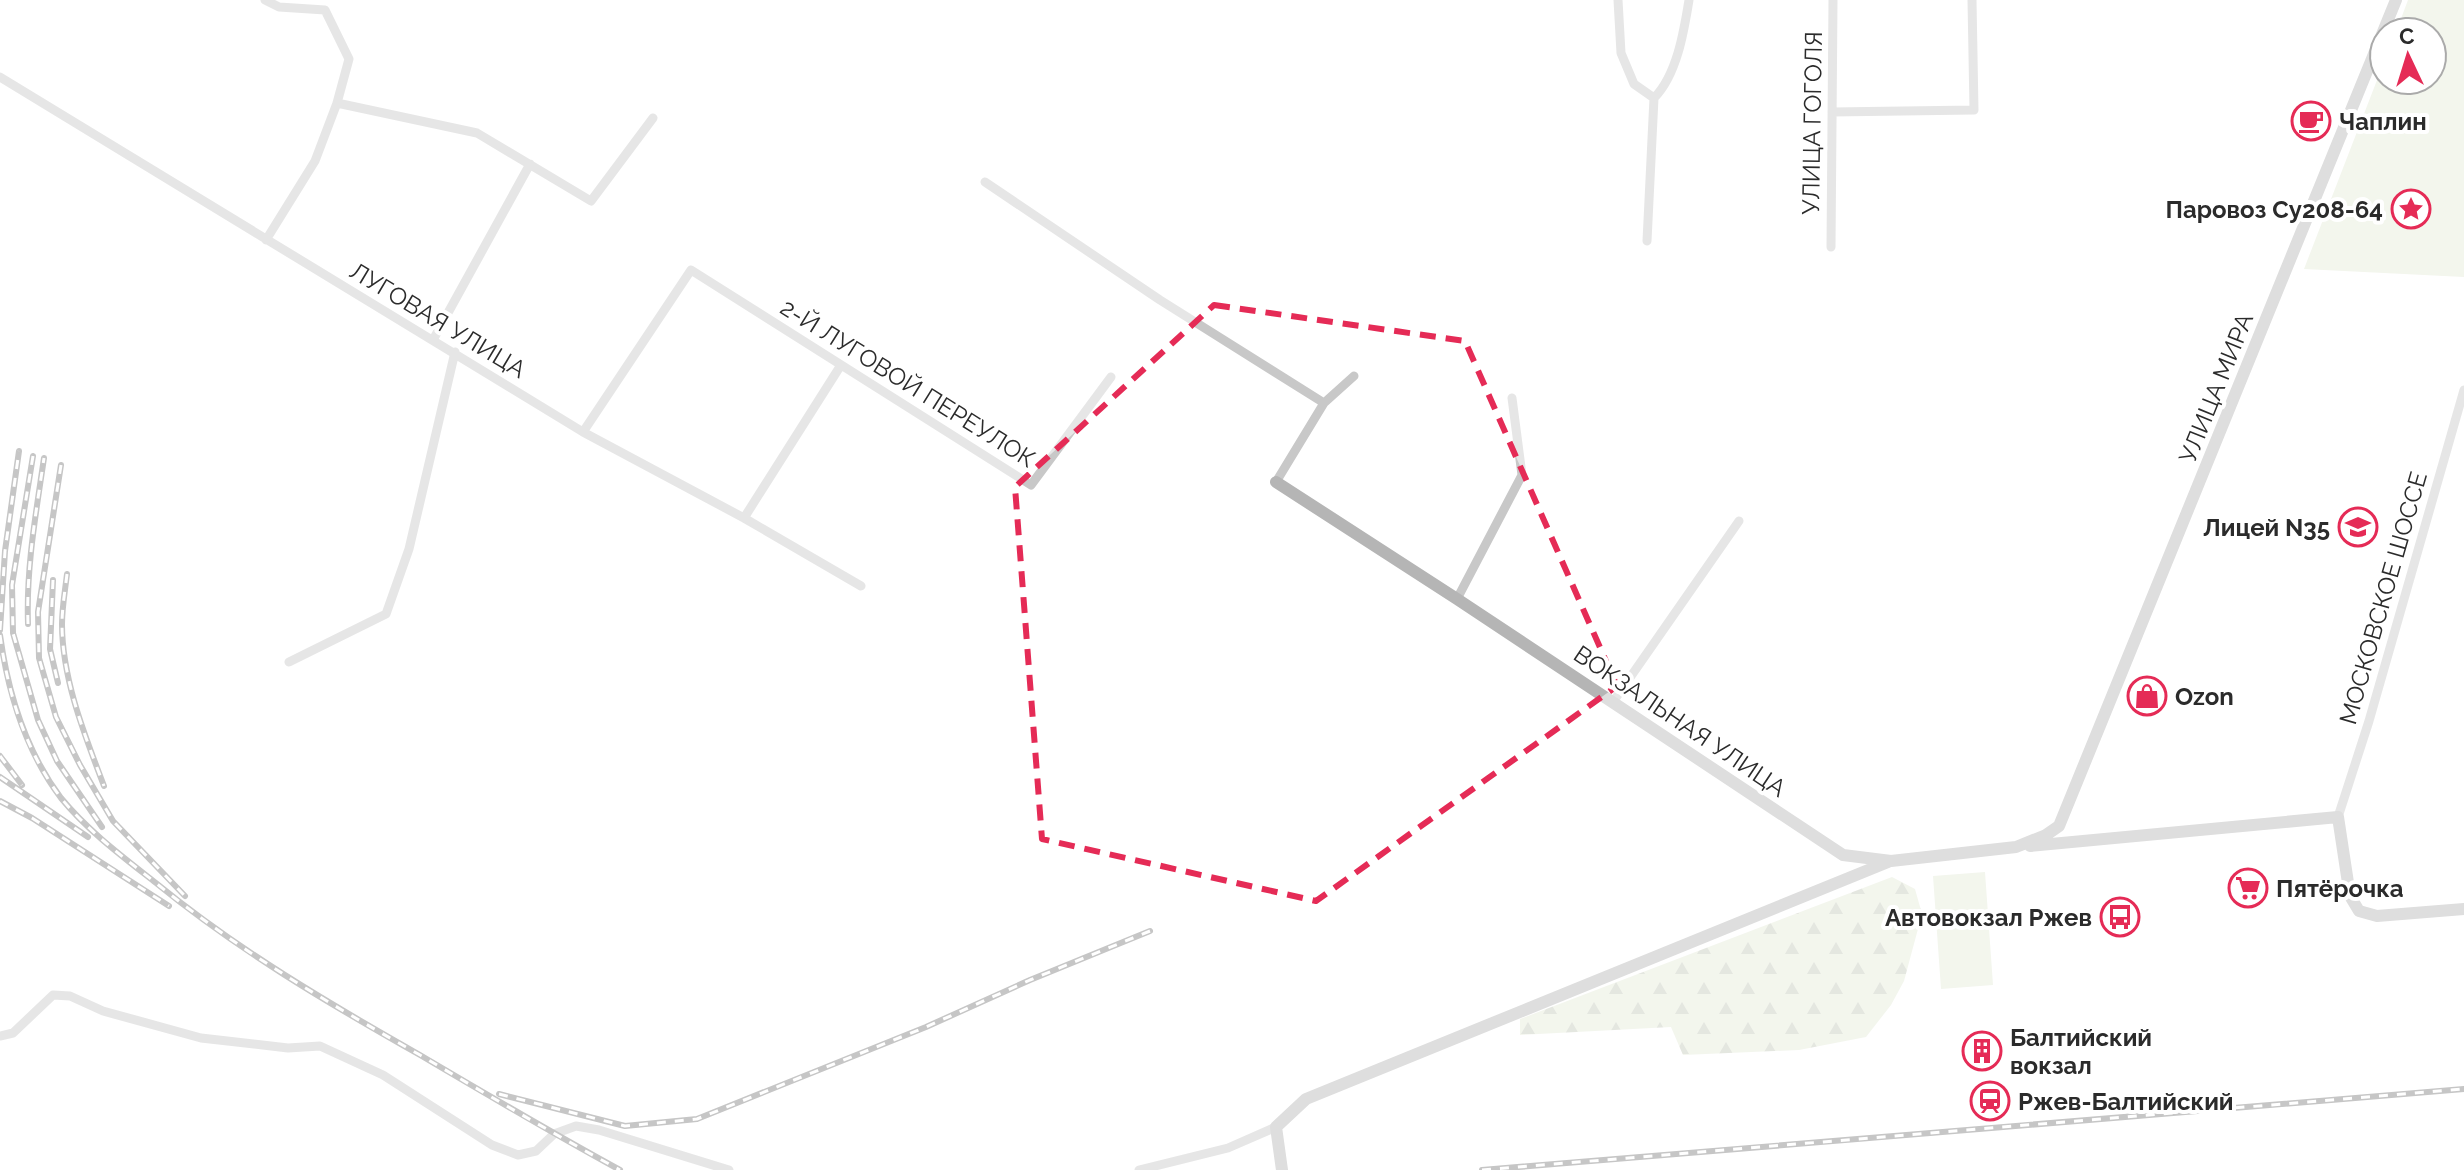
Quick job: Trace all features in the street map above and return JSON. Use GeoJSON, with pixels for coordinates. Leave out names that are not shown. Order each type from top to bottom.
{"type":"FeatureCollection","features":[{"type":"Feature","properties":{"kind":"street"},"geometry":{"type":"LineString","coordinates":[[265,0],[279,7],[325,10],[349,59],[337,103],[315,161],[266,240]]}},
{"type":"Feature","properties":{"kind":"street"},"geometry":{"type":"LineString","coordinates":[[1618,0],[1621,53],[1634,84],[1654,98]]}},
{"type":"Feature","properties":{"kind":"street"},"geometry":{"type":"LineString","coordinates":[[1647,241],[1654,98],[1664,88],[1684,29],[1689,0]]}},
{"type":"Feature","properties":{"kind":"street","name":"УЛИЦА ГОГОЛЯ"},"geometry":{"type":"LineString","coordinates":[[1831,247],[1833,0]]}},
{"type":"Feature","properties":{"kind":"street"},"geometry":{"type":"LineString","coordinates":[[1832,112],[1974,110],[1972,0]]}},
{"type":"Feature","properties":{"kind":"street","name":"УЛИЦА МИРА"},"geometry":{"type":"LineString","coordinates":[[2073,792],[2396,0]]}},
{"type":"Feature","properties":{"kind":"street","name":"ЛУГОВАЯ УЛИЦА"},"geometry":{"type":"LineString","coordinates":[[0,77],[583,432],[744,518],[861,586]]}},
{"type":"Feature","properties":{"kind":"street"},"geometry":{"type":"LineString","coordinates":[[337,103],[477,133],[591,201],[653,118]]}},
{"type":"Feature","properties":{"kind":"street"},"geometry":{"type":"LineString","coordinates":[[433,340],[530,164]]}},
{"type":"Feature","properties":{"kind":"street"},"geometry":{"type":"LineString","coordinates":[[985,182],[1160,300],[1324,403]]}},
{"type":"Feature","properties":{"kind":"street","name":"2-Й ЛУГОВОЙ ПЕРЕУЛОК"},"geometry":{"type":"LineString","coordinates":[[583,432],[691,270],[1031,485],[1111,377]]}},
{"type":"Feature","properties":{"kind":"street"},"geometry":{"type":"LineString","coordinates":[[289,662],[386,614],[409,549],[455,352]]}},
{"type":"Feature","properties":{"kind":"street"},"geometry":{"type":"LineString","coordinates":[[744,518],[841,365]]}},
{"type":"Feature","properties":{"kind":"street"},"geometry":{"type":"LineString","coordinates":[[1276,482],[1324,403],[1354,376]]}},
{"type":"Feature","properties":{"kind":"street","name":"МОСКОВСКОЕ ШОССЕ"},"geometry":{"type":"LineString","coordinates":[[2338,817],[2369,721],[2464,390]]}},
{"type":"Feature","properties":{"kind":"street"},"geometry":{"type":"LineString","coordinates":[[1457,599],[1522,475],[1512,398]]}},
{"type":"Feature","properties":{"kind":"street","name":"ВОКЗАЛЬНАЯ УЛИЦА"},"geometry":{"type":"LineString","coordinates":[[1276,482],[1843,855],[1891,861],[2016,847],[2059,826],[2073,792]]}},
{"type":"Feature","properties":{"kind":"street"},"geometry":{"type":"LineString","coordinates":[[1613,702],[1739,521]]}},
{"type":"Feature","properties":{"kind":"street"},"geometry":{"type":"LineString","coordinates":[[2073,792],[2067,828],[2075,837],[2085,841]]}},
{"type":"Feature","properties":{"kind":"street"},"geometry":{"type":"LineString","coordinates":[[2016,847],[2338,817],[2350,896],[2359,911],[2377,916],[2464,909]]}},
{"type":"Feature","properties":{"kind":"street"},"geometry":{"type":"LineString","coordinates":[[1139,1170],[1228,1148],[1276,1127],[1306,1099],[1891,861]]}},
{"type":"Feature","properties":{"kind":"street"},"geometry":{"type":"LineString","coordinates":[[0,1036],[13,1033],[53,995],[70,996],[103,1011],[201,1038],[288,1048],[320,1046],[383,1075],[492,1145],[518,1155],[536,1151],[554,1134],[576,1126],[599,1130],[729,1170]]}},
{"type":"Feature","properties":{"kind":"street"},"geometry":{"type":"LineString","coordinates":[[1276,1127],[1282,1170]]}},
{"type":"Feature","properties":{"kind":"highlighted area"},"geometry":{"type":"Polygon","coordinates":[[[1214,305],[1465,341],[1617,686],[1316,901],[1042,839],[1015,487],[1214,305]]]}},
{"type":"Feature","properties":{"kind":"green space"},"geometry":{"type":"Polygon","coordinates":[[[2408,0],[2464,0],[2464,277],[2304,269],[2371,96],[2448,96],[2448,16],[2402,16],[2408,0]]]}},
{"type":"Feature","properties":{"kind":"green space"},"geometry":{"type":"Polygon","coordinates":[[[1985,872],[1993,985],[1941,989],[1933,876],[1985,872]]]}},
{"type":"Feature","properties":{"kind":"green space"},"geometry":{"type":"Polygon","coordinates":[[[1892,877],[1915,889],[1922,914],[1904,981],[1891,1005],[1866,1037],[1799,1050],[1683,1055],[1671,1027],[1520,1035],[1520,1019],[1892,877]]]}},
{"type":"Feature","properties":{"kind":"railway"},"geometry":{"type":"LineString","coordinates":[[0,630],[5,551],[19,451]]}},
{"type":"Feature","properties":{"kind":"railway"},"geometry":{"type":"LineString","coordinates":[[33,456],[12,585],[13,633],[38,720],[57,761],[102,827]]}},
{"type":"Feature","properties":{"kind":"railway"},"geometry":{"type":"LineString","coordinates":[[28,624],[30,561],[44,458]]}},
{"type":"Feature","properties":{"kind":"railway"},"geometry":{"type":"LineString","coordinates":[[61,465],[38,612],[39,658],[56,717],[113,821],[185,896]]}},
{"type":"Feature","properties":{"kind":"railway"},"geometry":{"type":"LineString","coordinates":[[67,574],[62,624],[66,665],[76,707],[104,786]]}},
{"type":"Feature","properties":{"kind":"railway"},"geometry":{"type":"LineString","coordinates":[[53,580],[50,649],[58,683]]}},
{"type":"Feature","properties":{"kind":"railway"},"geometry":{"type":"LineString","coordinates":[[0,635],[13,700],[37,761],[61,798],[106,843],[219,931],[284,975],[620,1170]]}},
{"type":"Feature","properties":{"kind":"railway"},"geometry":{"type":"LineString","coordinates":[[0,756],[22,785]]}},
{"type":"Feature","properties":{"kind":"railway"},"geometry":{"type":"LineString","coordinates":[[0,777],[88,837]]}},
{"type":"Feature","properties":{"kind":"railway"},"geometry":{"type":"LineString","coordinates":[[0,801],[32,818],[169,906]]}},
{"type":"Feature","properties":{"kind":"railway"},"geometry":{"type":"LineString","coordinates":[[499,1094],[625,1126],[697,1119],[926,1027],[1150,931]]}},
{"type":"Feature","properties":{"kind":"railway"},"geometry":{"type":"LineString","coordinates":[[1482,1170],[2464,1089]]}},
{"type":"Feature","properties":{"kind":"place","name":"Чаплин"},"geometry":{"type":"Point","coordinates":[2311,121]}},
{"type":"Feature","properties":{"kind":"place","name":"Паровоз Су208-64"},"geometry":{"type":"Point","coordinates":[2411,209]}},
{"type":"Feature","properties":{"kind":"place","name":"Лицей N35"},"geometry":{"type":"Point","coordinates":[2358,527]}},
{"type":"Feature","properties":{"kind":"place","name":"Ozon"},"geometry":{"type":"Point","coordinates":[2147,696]}},
{"type":"Feature","properties":{"kind":"place","name":"Пятёрочка"},"geometry":{"type":"Point","coordinates":[2248,888]}},
{"type":"Feature","properties":{"kind":"place","name":"Автовокзал Ржев"},"geometry":{"type":"Point","coordinates":[2120,917]}},
{"type":"Feature","properties":{"kind":"place","name":"Балтийский вокзал"},"geometry":{"type":"Point","coordinates":[1982,1051]}},
{"type":"Feature","properties":{"kind":"place","name":"Ржев-Балтийский"},"geometry":{"type":"Point","coordinates":[1990,1101]}}]}
